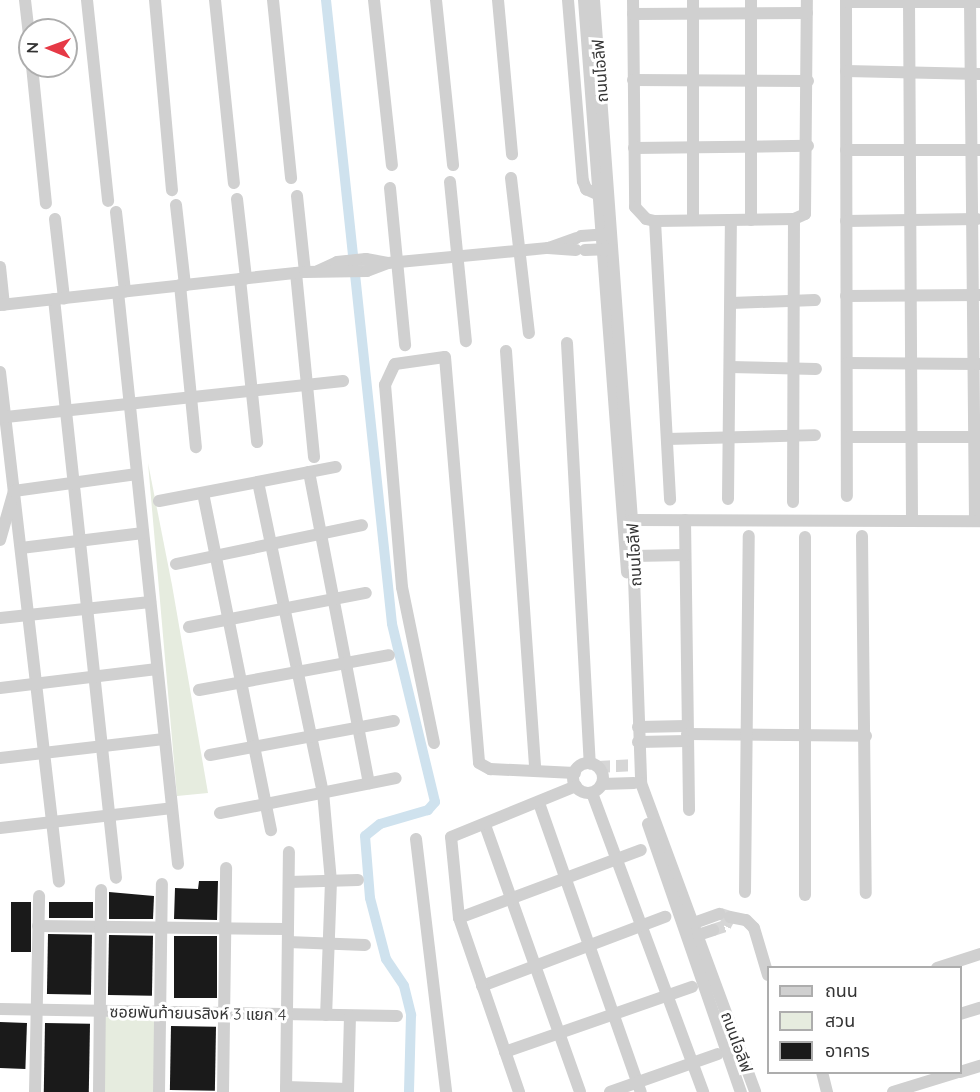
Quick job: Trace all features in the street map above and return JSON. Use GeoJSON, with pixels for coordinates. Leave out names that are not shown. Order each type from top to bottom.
{"type":"FeatureCollection","features":[{"type":"Feature","properties":{"kind":"street"},"geometry":{"type":"LineString","coordinates":[[26,0],[28,18]]}},
{"type":"Feature","properties":{"kind":"street"},"geometry":{"type":"LineString","coordinates":[[87,0],[108,201]]}},
{"type":"Feature","properties":{"kind":"street"},"geometry":{"type":"LineString","coordinates":[[155,0],[172,190]]}},
{"type":"Feature","properties":{"kind":"street"},"geometry":{"type":"LineString","coordinates":[[215,0],[234,183]]}},
{"type":"Feature","properties":{"kind":"street"},"geometry":{"type":"LineString","coordinates":[[273,0],[291,178]]}},
{"type":"Feature","properties":{"kind":"street"},"geometry":{"type":"LineString","coordinates":[[374,0],[392,165]]}},
{"type":"Feature","properties":{"kind":"street"},"geometry":{"type":"LineString","coordinates":[[436,0],[453,165]]}},
{"type":"Feature","properties":{"kind":"street"},"geometry":{"type":"LineString","coordinates":[[498,0],[512,154]]}},
{"type":"Feature","properties":{"kind":"street"},"geometry":{"type":"LineString","coordinates":[[568,0],[583,181],[586,189],[599,195]]}},
{"type":"Feature","properties":{"kind":"street","name":"ถนนไอลีฟ"},"geometry":{"type":"LineString","coordinates":[[584,0],[599,195],[607,235]]}},
{"type":"Feature","properties":{"kind":"street","name":"ถนนไอลีฟ"},"geometry":{"type":"LineString","coordinates":[[594,0],[627,571],[634,783],[741,1092]]}},
{"type":"Feature","properties":{"kind":"street"},"geometry":{"type":"LineString","coordinates":[[633,0],[633,14],[633,80],[635,207],[646,219],[655,221],[794,219],[807,210],[807,7],[751,14],[693,6],[633,14]]}},
{"type":"Feature","properties":{"kind":"street"},"geometry":{"type":"LineString","coordinates":[[751,0],[751,220]]}},
{"type":"Feature","properties":{"kind":"street"},"geometry":{"type":"LineString","coordinates":[[632,520],[977,521],[976,150],[973,2],[846,1],[847,496]]}},
{"type":"Feature","properties":{"kind":"street"},"geometry":{"type":"LineString","coordinates":[[909,1],[912,520]]}},
{"type":"Feature","properties":{"kind":"street"},"geometry":{"type":"LineString","coordinates":[[693,6],[693,220]]}},
{"type":"Feature","properties":{"kind":"street"},"geometry":{"type":"LineString","coordinates":[[846,71],[975,74]]}},
{"type":"Feature","properties":{"kind":"street"},"geometry":{"type":"LineString","coordinates":[[33,78],[46,203]]}},
{"type":"Feature","properties":{"kind":"street"},"geometry":{"type":"LineString","coordinates":[[633,80],[808,81]]}},
{"type":"Feature","properties":{"kind":"street"},"geometry":{"type":"LineString","coordinates":[[634,148],[808,146]]}},
{"type":"Feature","properties":{"kind":"street"},"geometry":{"type":"LineString","coordinates":[[846,150],[976,150]]}},
{"type":"Feature","properties":{"kind":"street"},"geometry":{"type":"LineString","coordinates":[[511,178],[529,333]]}},
{"type":"Feature","properties":{"kind":"street"},"geometry":{"type":"LineString","coordinates":[[450,182],[465,340]]}},
{"type":"Feature","properties":{"kind":"street"},"geometry":{"type":"LineString","coordinates":[[390,188],[393,262],[405,345]]}},
{"type":"Feature","properties":{"kind":"street"},"geometry":{"type":"LineString","coordinates":[[297,196],[306,272],[307,385],[314,458]]}},
{"type":"Feature","properties":{"kind":"street"},"geometry":{"type":"LineString","coordinates":[[237,199],[257,442]]}},
{"type":"Feature","properties":{"kind":"street"},"geometry":{"type":"LineString","coordinates":[[176,205],[196,447]]}},
{"type":"Feature","properties":{"kind":"street"},"geometry":{"type":"LineString","coordinates":[[116,212],[129,404],[178,864]]}},
{"type":"Feature","properties":{"kind":"street"},"geometry":{"type":"LineString","coordinates":[[55,219],[66,411],[116,878]]}},
{"type":"Feature","properties":{"kind":"street"},"geometry":{"type":"LineString","coordinates":[[793,502],[794,219]]}},
{"type":"Feature","properties":{"kind":"street"},"geometry":{"type":"LineString","coordinates":[[846,221],[976,219]]}},
{"type":"Feature","properties":{"kind":"street"},"geometry":{"type":"LineString","coordinates":[[728,499],[731,220]]}},
{"type":"Feature","properties":{"kind":"street"},"geometry":{"type":"LineString","coordinates":[[655,221],[670,500]]}},
{"type":"Feature","properties":{"kind":"street"},"geometry":{"type":"LineString","coordinates":[[0,267],[2,305],[393,262],[521,252],[580,243],[607,235]]}},
{"type":"Feature","properties":{"kind":"street"},"geometry":{"type":"LineString","coordinates":[[580,243],[608,249]]}},
{"type":"Feature","properties":{"kind":"street","name":"ถนนไอลีฟ"},"geometry":{"type":"LineString","coordinates":[[608,249],[632,520],[641,783],[754,1092]]}},
{"type":"Feature","properties":{"kind":"street"},"geometry":{"type":"LineString","coordinates":[[846,296],[976,295]]}},
{"type":"Feature","properties":{"kind":"street"},"geometry":{"type":"LineString","coordinates":[[731,303],[815,300]]}},
{"type":"Feature","properties":{"kind":"street"},"geometry":{"type":"LineString","coordinates":[[567,343],[590,763]]}},
{"type":"Feature","properties":{"kind":"street"},"geometry":{"type":"LineString","coordinates":[[506,351],[535,770]]}},
{"type":"Feature","properties":{"kind":"street"},"geometry":{"type":"LineString","coordinates":[[434,743],[402,587],[385,385],[394,364],[445,357],[477,752],[484,768],[574,772],[590,763]]}},
{"type":"Feature","properties":{"kind":"street"},"geometry":{"type":"LineString","coordinates":[[847,363],[977,364]]}},
{"type":"Feature","properties":{"kind":"street"},"geometry":{"type":"LineString","coordinates":[[730,367],[816,369]]}},
{"type":"Feature","properties":{"kind":"street"},"geometry":{"type":"LineString","coordinates":[[0,372],[59,882]]}},
{"type":"Feature","properties":{"kind":"street"},"geometry":{"type":"LineString","coordinates":[[6,417],[343,381]]}},
{"type":"Feature","properties":{"kind":"street"},"geometry":{"type":"LineString","coordinates":[[667,439],[729,435],[815,435]]}},
{"type":"Feature","properties":{"kind":"street"},"geometry":{"type":"LineString","coordinates":[[847,437],[977,437]]}},
{"type":"Feature","properties":{"kind":"street"},"geometry":{"type":"LineString","coordinates":[[159,501],[336,467]]}},
{"type":"Feature","properties":{"kind":"street"},"geometry":{"type":"LineString","coordinates":[[309,472],[324,533],[369,783]]}},
{"type":"Feature","properties":{"kind":"street"},"geometry":{"type":"LineString","coordinates":[[14,491],[137,474]]}},
{"type":"Feature","properties":{"kind":"street"},"geometry":{"type":"LineString","coordinates":[[258,482],[323,792],[331,881],[326,1015]]}},
{"type":"Feature","properties":{"kind":"street"},"geometry":{"type":"LineString","coordinates":[[0,540],[14,491]]}},
{"type":"Feature","properties":{"kind":"street"},"geometry":{"type":"LineString","coordinates":[[203,493],[238,683],[271,830]]}},
{"type":"Feature","properties":{"kind":"street"},"geometry":{"type":"LineString","coordinates":[[685,520],[689,810]]}},
{"type":"Feature","properties":{"kind":"street"},"geometry":{"type":"LineString","coordinates":[[176,564],[362,525]]}},
{"type":"Feature","properties":{"kind":"street"},"geometry":{"type":"LineString","coordinates":[[21,548],[143,533]]}},
{"type":"Feature","properties":{"kind":"street"},"geometry":{"type":"LineString","coordinates":[[745,892],[749,536]]}},
{"type":"Feature","properties":{"kind":"street"},"geometry":{"type":"LineString","coordinates":[[861,536],[866,736],[866,894]]}},
{"type":"Feature","properties":{"kind":"street"},"geometry":{"type":"LineString","coordinates":[[805,537],[805,895]]}},
{"type":"Feature","properties":{"kind":"street"},"geometry":{"type":"LineString","coordinates":[[634,556],[686,555]]}},
{"type":"Feature","properties":{"kind":"street"},"geometry":{"type":"LineString","coordinates":[[189,627],[366,593]]}},
{"type":"Feature","properties":{"kind":"street"},"geometry":{"type":"LineString","coordinates":[[0,618],[150,602]]}},
{"type":"Feature","properties":{"kind":"street"},"geometry":{"type":"LineString","coordinates":[[199,690],[389,655]]}},
{"type":"Feature","properties":{"kind":"street"},"geometry":{"type":"LineString","coordinates":[[0,688],[157,669]]}},
{"type":"Feature","properties":{"kind":"street"},"geometry":{"type":"LineString","coordinates":[[210,755],[394,721]]}},
{"type":"Feature","properties":{"kind":"street"},"geometry":{"type":"LineString","coordinates":[[638,727],[687,734],[866,736]]}},
{"type":"Feature","properties":{"kind":"street"},"geometry":{"type":"LineString","coordinates":[[639,741],[687,734]]}},
{"type":"Feature","properties":{"kind":"street"},"geometry":{"type":"LineString","coordinates":[[0,758],[164,739]]}},
{"type":"Feature","properties":{"kind":"street"},"geometry":{"type":"LineString","coordinates":[[590,763],[601,770],[602,784]]}},
{"type":"Feature","properties":{"kind":"street"},"geometry":{"type":"LineString","coordinates":[[574,772],[576,786]]}},
{"type":"Feature","properties":{"kind":"street"},"geometry":{"type":"LineString","coordinates":[[220,813],[396,778]]}},
{"type":"Feature","properties":{"kind":"street"},"geometry":{"type":"LineString","coordinates":[[592,793],[602,784],[634,783]]}},
{"type":"Feature","properties":{"kind":"street"},"geometry":{"type":"LineString","coordinates":[[519,1092],[459,918],[451,837],[576,786],[592,793],[643,925],[703,1092]]}},
{"type":"Feature","properties":{"kind":"street"},"geometry":{"type":"LineString","coordinates":[[538,803],[640,1087]]}},
{"type":"Feature","properties":{"kind":"street"},"geometry":{"type":"LineString","coordinates":[[0,828],[172,808]]}},
{"type":"Feature","properties":{"kind":"street"},"geometry":{"type":"LineString","coordinates":[[485,825],[537,964],[580,1092]]}},
{"type":"Feature","properties":{"kind":"street"},"geometry":{"type":"LineString","coordinates":[[416,839],[446,1092]]}},
{"type":"Feature","properties":{"kind":"street"},"geometry":{"type":"LineString","coordinates":[[459,918],[641,850]]}},
{"type":"Feature","properties":{"kind":"street"},"geometry":{"type":"LineString","coordinates":[[289,852],[286,1090],[348,1091],[350,1016]]}},
{"type":"Feature","properties":{"kind":"street"},"geometry":{"type":"LineString","coordinates":[[223,1092],[226,868]]}},
{"type":"Feature","properties":{"kind":"street"},"geometry":{"type":"LineString","coordinates":[[289,882],[358,880]]}},
{"type":"Feature","properties":{"kind":"street"},"geometry":{"type":"LineString","coordinates":[[159,1092],[162,884]]}},
{"type":"Feature","properties":{"kind":"street"},"geometry":{"type":"LineString","coordinates":[[99,1092],[101,890]]}},
{"type":"Feature","properties":{"kind":"street"},"geometry":{"type":"LineString","coordinates":[[35,1092],[39,896]]}},
{"type":"Feature","properties":{"kind":"street"},"geometry":{"type":"LineString","coordinates":[[696,929],[725,915],[746,920],[754,928],[767,972]]}},
{"type":"Feature","properties":{"kind":"street"},"geometry":{"type":"LineString","coordinates":[[482,986],[665,917]]}},
{"type":"Feature","properties":{"kind":"street"},"geometry":{"type":"LineString","coordinates":[[38,926],[288,929]]}},
{"type":"Feature","properties":{"kind":"street"},"geometry":{"type":"LineString","coordinates":[[696,929],[713,930]]}},
{"type":"Feature","properties":{"kind":"street"},"geometry":{"type":"LineString","coordinates":[[288,942],[365,945]]}},
{"type":"Feature","properties":{"kind":"street"},"geometry":{"type":"LineString","coordinates":[[943,966],[980,954]]}},
{"type":"Feature","properties":{"kind":"street"},"geometry":{"type":"LineString","coordinates":[[505,1052],[692,987]]}},
{"type":"Feature","properties":{"kind":"street"},"geometry":{"type":"LineString","coordinates":[[962,1013],[980,1008]]}},
{"type":"Feature","properties":{"kind":"street","name":"ซอยพันท้ายนรสิงห์ 3 แยก 4"},"geometry":{"type":"LineString","coordinates":[[0,1010],[397,1016]]}},
{"type":"Feature","properties":{"kind":"street"},"geometry":{"type":"LineString","coordinates":[[610,1092],[640,1087],[693,1062],[718,1054]]}},
{"type":"Feature","properties":{"kind":"street"},"geometry":{"type":"LineString","coordinates":[[962,1071],[980,1066]]}},
{"type":"Feature","properties":{"kind":"street"},"geometry":{"type":"LineString","coordinates":[[822,1074],[827,1092]]}},
{"type":"Feature","properties":{"kind":"street"},"geometry":{"type":"LineString","coordinates":[[893,1092],[952,1074]]}},
{"type":"Feature","properties":{"kind":"green space"},"geometry":{"type":"Polygon","coordinates":[[[148,463],[172,585],[208,793],[177,796],[148,463]]]}},
{"type":"Feature","properties":{"kind":"green space"},"geometry":{"type":"Polygon","coordinates":[[[104,1017],[156,1019],[153,1092],[101,1092],[104,1017]]]}},
{"type":"Feature","properties":{"kind":"building"},"geometry":{"type":"Polygon","coordinates":[[[199,881],[218,881],[217,920],[174,919],[175,888],[198,889],[199,881]]]}},
{"type":"Feature","properties":{"kind":"building"},"geometry":{"type":"Polygon","coordinates":[[[109,892],[154,896],[153,919],[109,919],[109,892]]]}},
{"type":"Feature","properties":{"kind":"building"},"geometry":{"type":"Polygon","coordinates":[[[11,902],[31,902],[31,952],[11,952],[11,902]]]}},
{"type":"Feature","properties":{"kind":"building"},"geometry":{"type":"Polygon","coordinates":[[[49,902],[93,902],[93,918],[49,918],[49,902]]]}},
{"type":"Feature","properties":{"kind":"building"},"geometry":{"type":"Polygon","coordinates":[[[48,934],[92,935],[91,995],[47,994],[48,934]]]}},
{"type":"Feature","properties":{"kind":"building"},"geometry":{"type":"Polygon","coordinates":[[[109,935],[153,936],[152,996],[108,995],[109,935]]]}},
{"type":"Feature","properties":{"kind":"building"},"geometry":{"type":"Polygon","coordinates":[[[174,936],[217,936],[217,998],[174,998],[174,936]]]}},
{"type":"Feature","properties":{"kind":"building"},"geometry":{"type":"Polygon","coordinates":[[[0,1022],[27,1023],[25,1069],[0,1068],[0,1022]]]}},
{"type":"Feature","properties":{"kind":"building"},"geometry":{"type":"Polygon","coordinates":[[[45,1023],[90,1024],[89,1092],[44,1092],[45,1023]]]}},
{"type":"Feature","properties":{"kind":"building"},"geometry":{"type":"Polygon","coordinates":[[[171,1026],[216,1027],[215,1091],[170,1090],[171,1026]]]}},
{"type":"Feature","properties":{"kind":"waterway"},"geometry":{"type":"LineString","coordinates":[[326,0],[392,624],[435,802],[428,810],[380,824],[365,836],[370,898],[386,959],[404,986],[411,1015],[409,1092]]}},
{"type":"Feature","properties":{"kind":"tunnel"},"geometry":{"type":"LineString","coordinates":[[598,767],[631,765]]}},
{"type":"Feature","properties":{"kind":"tunnel"},"geometry":{"type":"LineString","coordinates":[[713,930],[725,926],[730,917],[720,914]]}}]}
